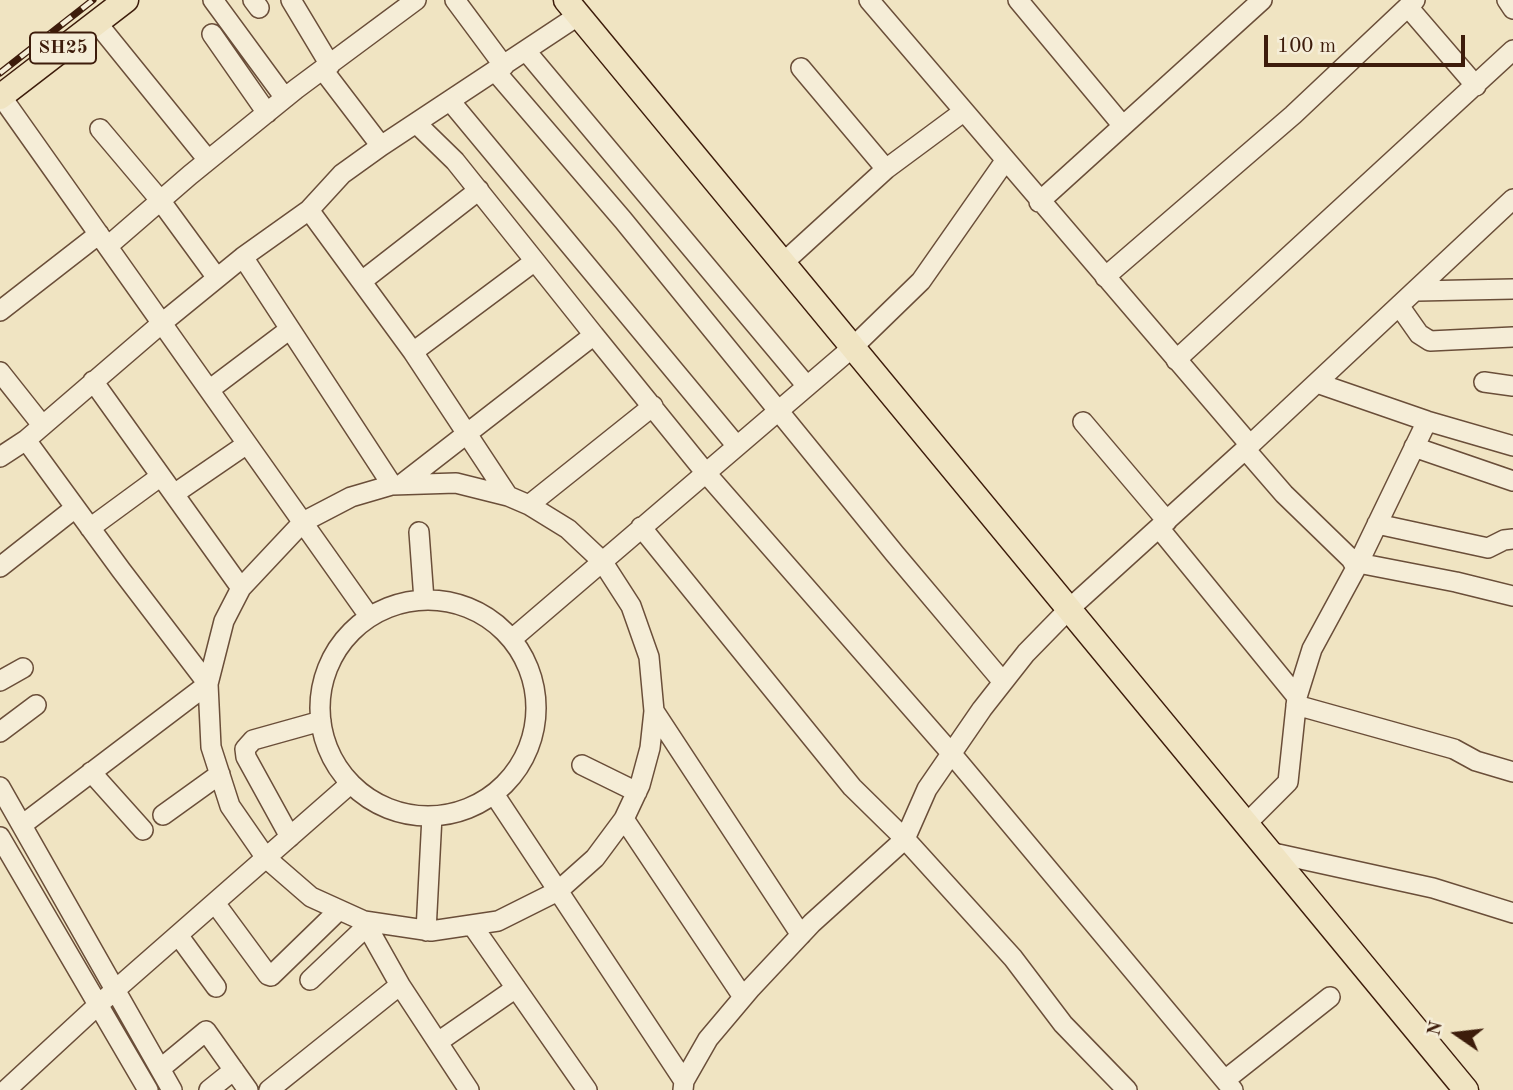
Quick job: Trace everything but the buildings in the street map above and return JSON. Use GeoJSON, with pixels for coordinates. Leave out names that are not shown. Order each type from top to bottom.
{"type":"FeatureCollection","features":[{"type":"Feature","properties":{"kind":"main road","name":"SH25"},"geometry":{"type":"LineString","coordinates":[[1,96],[126,0]]}},
{"type":"Feature","properties":{"kind":"main road"},"geometry":{"type":"LineString","coordinates":[[573,8],[1269,852],[1458,1088]]}},
{"type":"Feature","properties":{"kind":"street"},"geometry":{"type":"LineString","coordinates":[[214,0],[285,98]]}},
{"type":"Feature","properties":{"kind":"street"},"geometry":{"type":"LineString","coordinates":[[291,0],[327,67],[381,146]]}},
{"type":"Feature","properties":{"kind":"street"},"geometry":{"type":"LineString","coordinates":[[0,311],[160,200],[285,98],[416,0]]}},
{"type":"Feature","properties":{"kind":"street"},"geometry":{"type":"LineString","coordinates":[[455,0],[500,69],[895,555],[1003,682]]}},
{"type":"Feature","properties":{"kind":"street"},"geometry":{"type":"LineString","coordinates":[[869,0],[1176,360],[1284,494],[1357,565],[1456,582],[1513,596]]}},
{"type":"Feature","properties":{"kind":"street"},"geometry":{"type":"LineString","coordinates":[[1018,0],[1123,126]]}},
{"type":"Feature","properties":{"kind":"street"},"geometry":{"type":"LineString","coordinates":[[1039,202],[1262,0]]}},
{"type":"Feature","properties":{"kind":"street"},"geometry":{"type":"LineString","coordinates":[[1507,0],[1513,9]]}},
{"type":"Feature","properties":{"kind":"street"},"geometry":{"type":"LineString","coordinates":[[1105,277],[1293,115],[1412,3],[1476,86]]}},
{"type":"Feature","properties":{"kind":"street"},"geometry":{"type":"LineString","coordinates":[[0,457],[26,440],[243,257],[309,210],[342,174],[526,51],[573,8]]}},
{"type":"Feature","properties":{"kind":"street"},"geometry":{"type":"LineString","coordinates":[[97,23],[208,160]]}},
{"type":"Feature","properties":{"kind":"street"},"geometry":{"type":"LineString","coordinates":[[212,34],[267,113]]}},
{"type":"Feature","properties":{"kind":"street"},"geometry":{"type":"LineString","coordinates":[[1176,360],[1513,50]]}},
{"type":"Feature","properties":{"kind":"street"},"geometry":{"type":"LineString","coordinates":[[526,51],[806,385]]}},
{"type":"Feature","properties":{"kind":"street"},"geometry":{"type":"LineString","coordinates":[[801,68],[886,169]]}},
{"type":"Feature","properties":{"kind":"street"},"geometry":{"type":"LineString","coordinates":[[1,96],[369,616]]}},
{"type":"Feature","properties":{"kind":"street"},"geometry":{"type":"LineString","coordinates":[[450,102],[736,445]]}},
{"type":"Feature","properties":{"kind":"street"},"geometry":{"type":"LineString","coordinates":[[783,263],[886,169],[963,112]]}},
{"type":"Feature","properties":{"kind":"street"},"geometry":{"type":"LineString","coordinates":[[416,123],[480,190],[705,472],[951,754],[1229,1085],[1330,997]]}},
{"type":"Feature","properties":{"kind":"street"},"geometry":{"type":"LineString","coordinates":[[100,129],[160,200],[217,278]]}},
{"type":"Feature","properties":{"kind":"street"},"geometry":{"type":"LineString","coordinates":[[512,639],[853,347],[921,281],[1005,161]]}},
{"type":"Feature","properties":{"kind":"street"},"geometry":{"type":"LineString","coordinates":[[362,281],[480,190]]}},
{"type":"Feature","properties":{"kind":"street"},"geometry":{"type":"LineString","coordinates":[[684,1086],[708,1039],[743,997],[801,934],[905,839],[927,789],[1026,653],[1069,609],[1400,307],[1513,199]]}},
{"type":"Feature","properties":{"kind":"street"},"geometry":{"type":"LineString","coordinates":[[309,210],[413,352],[508,496]]}},
{"type":"Feature","properties":{"kind":"street"},"geometry":{"type":"LineString","coordinates":[[243,257],[397,484]]}},
{"type":"Feature","properties":{"kind":"street"},"geometry":{"type":"LineString","coordinates":[[413,352],[534,261]]}},
{"type":"Feature","properties":{"kind":"street"},"geometry":{"type":"LineString","coordinates":[[1417,291],[1513,289]]}},
{"type":"Feature","properties":{"kind":"street"},"geometry":{"type":"LineString","coordinates":[[1400,307],[1419,334],[1430,341],[1513,337]]}},
{"type":"Feature","properties":{"kind":"street"},"geometry":{"type":"LineString","coordinates":[[209,390],[290,329]]}},
{"type":"Feature","properties":{"kind":"street"},"geometry":{"type":"LineString","coordinates":[[397,484],[468,433],[594,335]]}},
{"type":"Feature","properties":{"kind":"street"},"geometry":{"type":"LineString","coordinates":[[0,372],[42,425]]}},
{"type":"Feature","properties":{"kind":"street"},"geometry":{"type":"LineString","coordinates":[[93,381],[241,588]]}},
{"type":"Feature","properties":{"kind":"street"},"geometry":{"type":"LineString","coordinates":[[1483,382],[1513,386]]}},
{"type":"Feature","properties":{"kind":"street"},"geometry":{"type":"LineString","coordinates":[[1317,383],[1427,421],[1513,446]]}},
{"type":"Feature","properties":{"kind":"street"},"geometry":{"type":"LineString","coordinates":[[529,505],[653,405]]}},
{"type":"Feature","properties":{"kind":"street"},"geometry":{"type":"LineString","coordinates":[[1246,824],[1288,782],[1297,701],[1311,649],[1357,565],[1427,421]]}},
{"type":"Feature","properties":{"kind":"street"},"geometry":{"type":"LineString","coordinates":[[1083,422],[1297,701],[1454,749],[1476,761],[1513,772]]}},
{"type":"Feature","properties":{"kind":"street"},"geometry":{"type":"LineString","coordinates":[[26,440],[208,684]]}},
{"type":"Feature","properties":{"kind":"street"},"geometry":{"type":"LineString","coordinates":[[174,494],[247,444]]}},
{"type":"Feature","properties":{"kind":"street"},"geometry":{"type":"LineString","coordinates":[[1414,447],[1513,481]]}},
{"type":"Feature","properties":{"kind":"street"},"geometry":{"type":"LineString","coordinates":[[90,528],[161,476]]}},
{"type":"Feature","properties":{"kind":"street"},"geometry":{"type":"LineString","coordinates":[[456,483],[508,496],[529,505],[568,529],[601,561],[631,606],[649,657],[654,710],[650,748],[637,792],[624,819],[595,858],[558,891],[498,921],[426,931],[365,924],[311,897],[265,859],[230,806],[211,747],[208,684],[224,621],[241,588],[303,522],[351,497],[397,484],[456,483]]}},
{"type":"Feature","properties":{"kind":"street"},"geometry":{"type":"LineString","coordinates":[[0,567],[75,508]]}},
{"type":"Feature","properties":{"kind":"street"},"geometry":{"type":"LineString","coordinates":[[1377,524],[1488,548],[1504,540],[1513,539]]}},
{"type":"Feature","properties":{"kind":"street"},"geometry":{"type":"LineString","coordinates":[[641,527],[852,787],[905,839],[1013,958],[1063,1024],[1127,1090]]}},
{"type":"Feature","properties":{"kind":"street"},"geometry":{"type":"LineString","coordinates":[[419,532],[424,600]]}},
{"type":"Feature","properties":{"kind":"street"},"geometry":{"type":"LineString","coordinates":[[424,600],[460,604],[488,618],[512,639],[529,669],[536,703],[532,737],[518,768],[494,794],[467,809],[432,816],[405,814],[376,803],[351,784],[332,758],[321,728],[320,696],[328,665],[345,638],[369,616],[398,603],[424,600]]}},
{"type":"Feature","properties":{"kind":"street"},"geometry":{"type":"LineString","coordinates":[[0,681],[23,668]]}},
{"type":"Feature","properties":{"kind":"street"},"geometry":{"type":"LineString","coordinates":[[0,828],[20,820],[91,772],[208,684]]}},
{"type":"Feature","properties":{"kind":"street"},"geometry":{"type":"LineString","coordinates":[[0,732],[37,705]]}},
{"type":"Feature","properties":{"kind":"street"},"geometry":{"type":"LineString","coordinates":[[654,710],[801,934]]}},
{"type":"Feature","properties":{"kind":"street"},"geometry":{"type":"LineString","coordinates":[[290,837],[246,757],[245,749],[253,740],[321,721]]}},
{"type":"Feature","properties":{"kind":"street"},"geometry":{"type":"LineString","coordinates":[[582,765],[637,792]]}},
{"type":"Feature","properties":{"kind":"street"},"geometry":{"type":"LineString","coordinates":[[91,772],[144,830]]}},
{"type":"Feature","properties":{"kind":"street"},"geometry":{"type":"LineString","coordinates":[[163,815],[220,774]]}},
{"type":"Feature","properties":{"kind":"street"},"geometry":{"type":"LineString","coordinates":[[6,1090],[98,1005],[351,784]]}},
{"type":"Feature","properties":{"kind":"street"},"geometry":{"type":"LineString","coordinates":[[0,787],[172,1090]]}},
{"type":"Feature","properties":{"kind":"street"},"geometry":{"type":"LineString","coordinates":[[494,794],[684,1086]]}},
{"type":"Feature","properties":{"kind":"street"},"geometry":{"type":"LineString","coordinates":[[426,931],[432,816]]}},
{"type":"Feature","properties":{"kind":"street"},"geometry":{"type":"LineString","coordinates":[[624,819],[743,997]]}},
{"type":"Feature","properties":{"kind":"street"},"geometry":{"type":"LineString","coordinates":[[0,836],[148,1090]]}},
{"type":"Feature","properties":{"kind":"street"},"geometry":{"type":"LineString","coordinates":[[1269,852],[1433,888],[1513,913]]}},
{"type":"Feature","properties":{"kind":"street"},"geometry":{"type":"LineString","coordinates":[[215,903],[271,976],[339,910]]}},
{"type":"Feature","properties":{"kind":"street"},"geometry":{"type":"LineString","coordinates":[[310,980],[365,924]]}},
{"type":"Feature","properties":{"kind":"street"},"geometry":{"type":"LineString","coordinates":[[365,924],[400,985],[469,1090]]}},
{"type":"Feature","properties":{"kind":"street"},"geometry":{"type":"LineString","coordinates":[[472,925],[587,1090]]}},
{"type":"Feature","properties":{"kind":"street"},"geometry":{"type":"LineString","coordinates":[[178,935],[216,987]]}},
{"type":"Feature","properties":{"kind":"street"},"geometry":{"type":"LineString","coordinates":[[269,1090],[400,985]]}},
{"type":"Feature","properties":{"kind":"street"},"geometry":{"type":"LineString","coordinates":[[439,1042],[516,988]]}},
{"type":"Feature","properties":{"kind":"street"},"geometry":{"type":"LineString","coordinates":[[160,1069],[206,1031],[248,1090]]}},
{"type":"Feature","properties":{"kind":"street"},"geometry":{"type":"LineString","coordinates":[[209,1090],[234,1070]]}},
{"type":"Feature","properties":{"kind":"railway"},"geometry":{"type":"LineString","coordinates":[[0,73],[93,0]]}}]}
